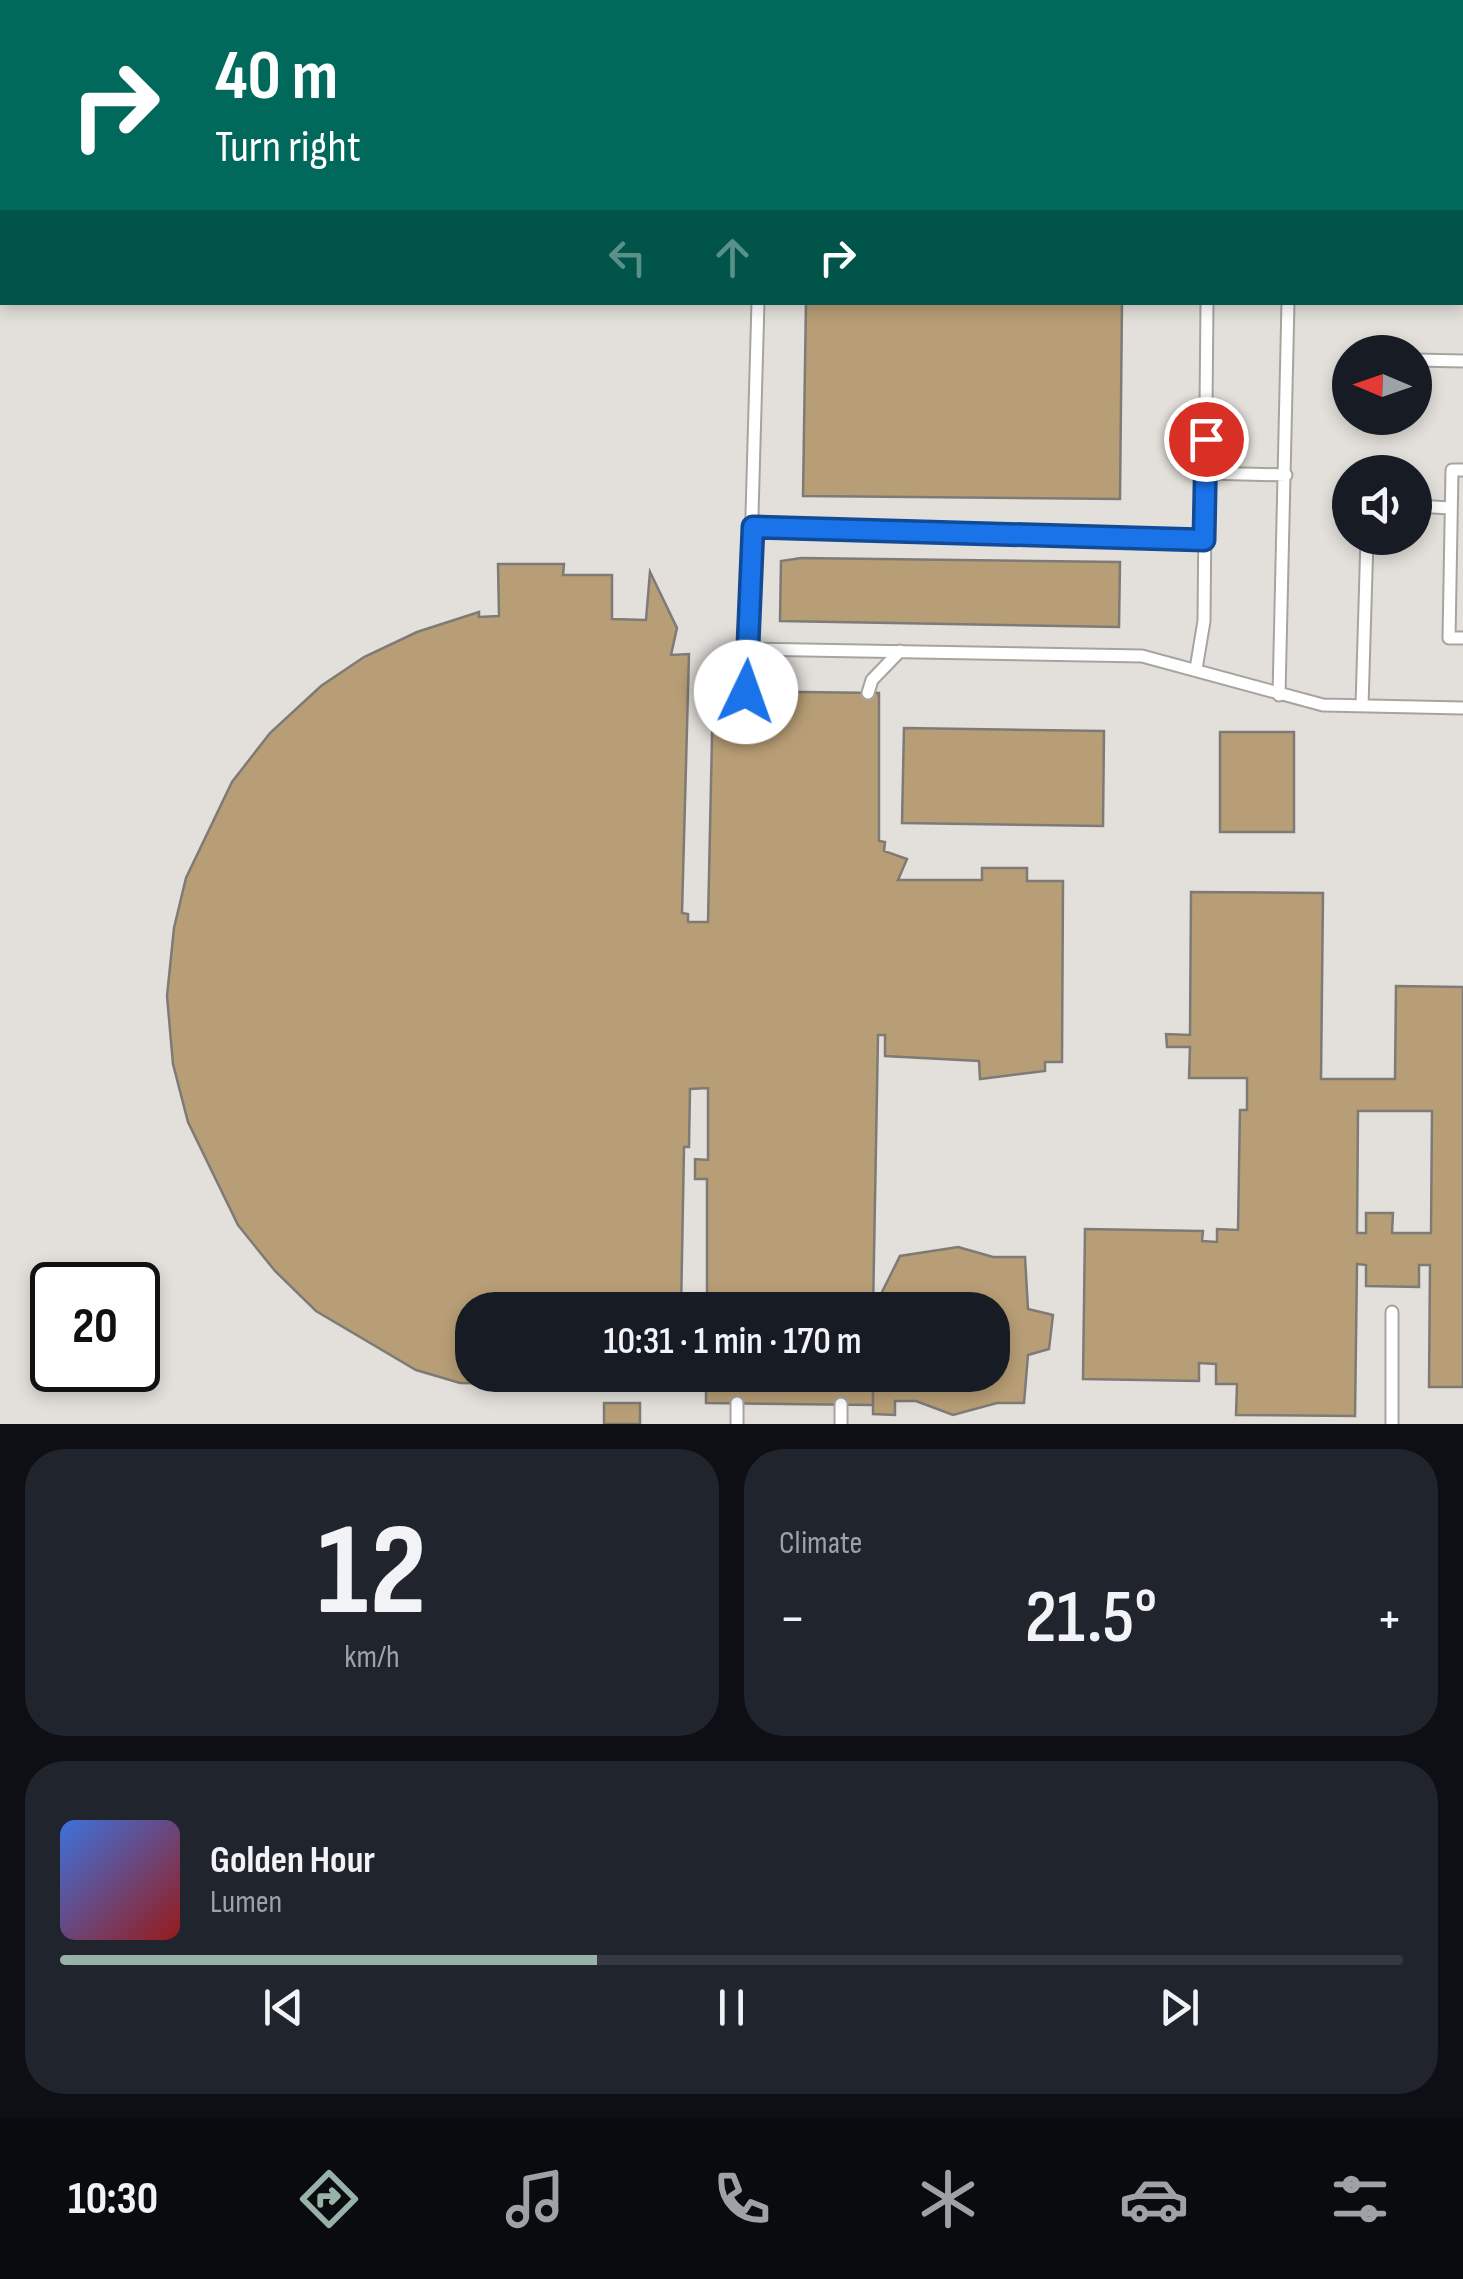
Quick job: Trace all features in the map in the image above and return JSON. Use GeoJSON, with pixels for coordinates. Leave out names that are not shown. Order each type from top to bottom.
{"type":"FeatureCollection","features":[{"type":"Feature","properties":{"kind":"lane"},"geometry":{"type":"LineString","coordinates":[[746,692],[758,305]]}},
{"type":"Feature","properties":{"kind":"lane"},"geometry":{"type":"LineString","coordinates":[[1196,669],[1204,622],[1207,305]]}},
{"type":"Feature","properties":{"kind":"lane"},"geometry":{"type":"LineString","coordinates":[[1279,695],[1288,305]]}},
{"type":"Feature","properties":{"kind":"lane"},"geometry":{"type":"LineString","coordinates":[[1432,360],[1463,360]]}},
{"type":"Feature","properties":{"kind":"lane"},"geometry":{"type":"LineString","coordinates":[[1463,470],[1452,470],[1449,638],[1463,638]]}},
{"type":"Feature","properties":{"kind":"lane"},"geometry":{"type":"LineString","coordinates":[[1206,473],[1286,476]]}},
{"type":"Feature","properties":{"kind":"lane"},"geometry":{"type":"LineString","coordinates":[[1432,507],[1451,508]]}},
{"type":"Feature","properties":{"kind":"lane"},"geometry":{"type":"LineString","coordinates":[[753,527],[1204,540]]}},
{"type":"Feature","properties":{"kind":"lane"},"geometry":{"type":"LineString","coordinates":[[1362,706],[1366,555]]}},
{"type":"Feature","properties":{"kind":"lane"},"geometry":{"type":"LineString","coordinates":[[748,650],[1142,656],[1322,704],[1463,708]]}},
{"type":"Feature","properties":{"kind":"lane"},"geometry":{"type":"LineString","coordinates":[[868,693],[872,680],[900,652]]}},
{"type":"Feature","properties":{"kind":"lane"},"geometry":{"type":"LineString","coordinates":[[1392,1312],[1392,1424]]}},
{"type":"Feature","properties":{"kind":"lane"},"geometry":{"type":"LineString","coordinates":[[737,1424],[738,1403]]}},
{"type":"Feature","properties":{"kind":"lane"},"geometry":{"type":"LineString","coordinates":[[841,1404],[841,1424]]}},
{"type":"Feature","properties":{"kind":"building"},"geometry":{"type":"Polygon","coordinates":[[[806,305],[1122,305],[1120,499],[803,496],[806,305]]]}},
{"type":"Feature","properties":{"kind":"building"},"geometry":{"type":"Polygon","coordinates":[[[801,558],[1120,562],[1119,627],[780,621],[781,561],[801,558]]]}},
{"type":"Feature","properties":{"kind":"building"},"geometry":{"type":"Polygon","coordinates":[[[498,564],[564,564],[563,575],[612,575],[612,619],[646,620],[650,572],[677,628],[671,655],[689,654],[682,913],[688,914],[688,922],[708,922],[713,691],[879,693],[879,841],[885,842],[884,851],[907,859],[898,880],[982,880],[982,868],[1027,868],[1027,881],[1063,881],[1062,1062],[1045,1062],[1045,1071],[980,1079],[979,1061],[885,1056],[885,1035],[878,1035],[873,1292],[707,1292],[707,1179],[695,1179],[695,1159],[708,1160],[708,1088],[690,1089],[689,1147],[684,1147],[681,1292],[455,1292],[455,1382],[416,1370],[316,1311],[275,1271],[238,1225],[188,1122],[173,1064],[167,996],[174,928],[186,878],[232,782],[270,733],[321,686],[364,657],[417,632],[479,612],[479,617],[499,616],[498,564]]]}},
{"type":"Feature","properties":{"kind":"building"},"geometry":{"type":"Polygon","coordinates":[[[904,728],[1104,731],[1103,826],[902,823],[904,728]]]}},
{"type":"Feature","properties":{"kind":"building"},"geometry":{"type":"Polygon","coordinates":[[[1220,732],[1294,732],[1294,832],[1220,832],[1220,732]]]}},
{"type":"Feature","properties":{"kind":"building"},"geometry":{"type":"Polygon","coordinates":[[[1191,892],[1323,893],[1321,1079],[1395,1079],[1396,986],[1463,987],[1463,1387],[1429,1387],[1430,1265],[1419,1265],[1419,1287],[1366,1286],[1366,1265],[1357,1264],[1355,1416],[1236,1415],[1237,1384],[1216,1384],[1216,1364],[1199,1363],[1199,1381],[1083,1379],[1085,1229],[1203,1231],[1202,1241],[1217,1242],[1217,1229],[1238,1230],[1240,1110],[1247,1110],[1247,1078],[1189,1078],[1190,1047],[1167,1047],[1166,1034],[1190,1035],[1191,892]],[[1358,1111],[1357,1233],[1366,1233],[1366,1213],[1393,1213],[1392,1233],[1431,1233],[1432,1111],[1358,1111]]]}},
{"type":"Feature","properties":{"kind":"building"},"geometry":{"type":"Polygon","coordinates":[[[958,1247],[993,1257],[1025,1257],[1028,1309],[1053,1315],[1049,1349],[1028,1355],[1024,1403],[997,1403],[953,1415],[916,1401],[895,1401],[895,1415],[873,1414],[873,1392],[1010,1392],[1010,1292],[882,1292],[900,1256],[958,1247]]]}},
{"type":"Feature","properties":{"kind":"building"},"geometry":{"type":"Polygon","coordinates":[[[706,1392],[873,1392],[873,1405],[706,1403],[706,1392]]]}},
{"type":"Feature","properties":{"kind":"building"},"geometry":{"type":"Polygon","coordinates":[[[604,1403],[640,1403],[640,1424],[604,1424],[604,1403]]]}},
{"type":"Feature","properties":{"kind":"route"},"geometry":{"type":"LineString","coordinates":[[746,692],[753,527],[1204,540],[1206,439]]}}]}
